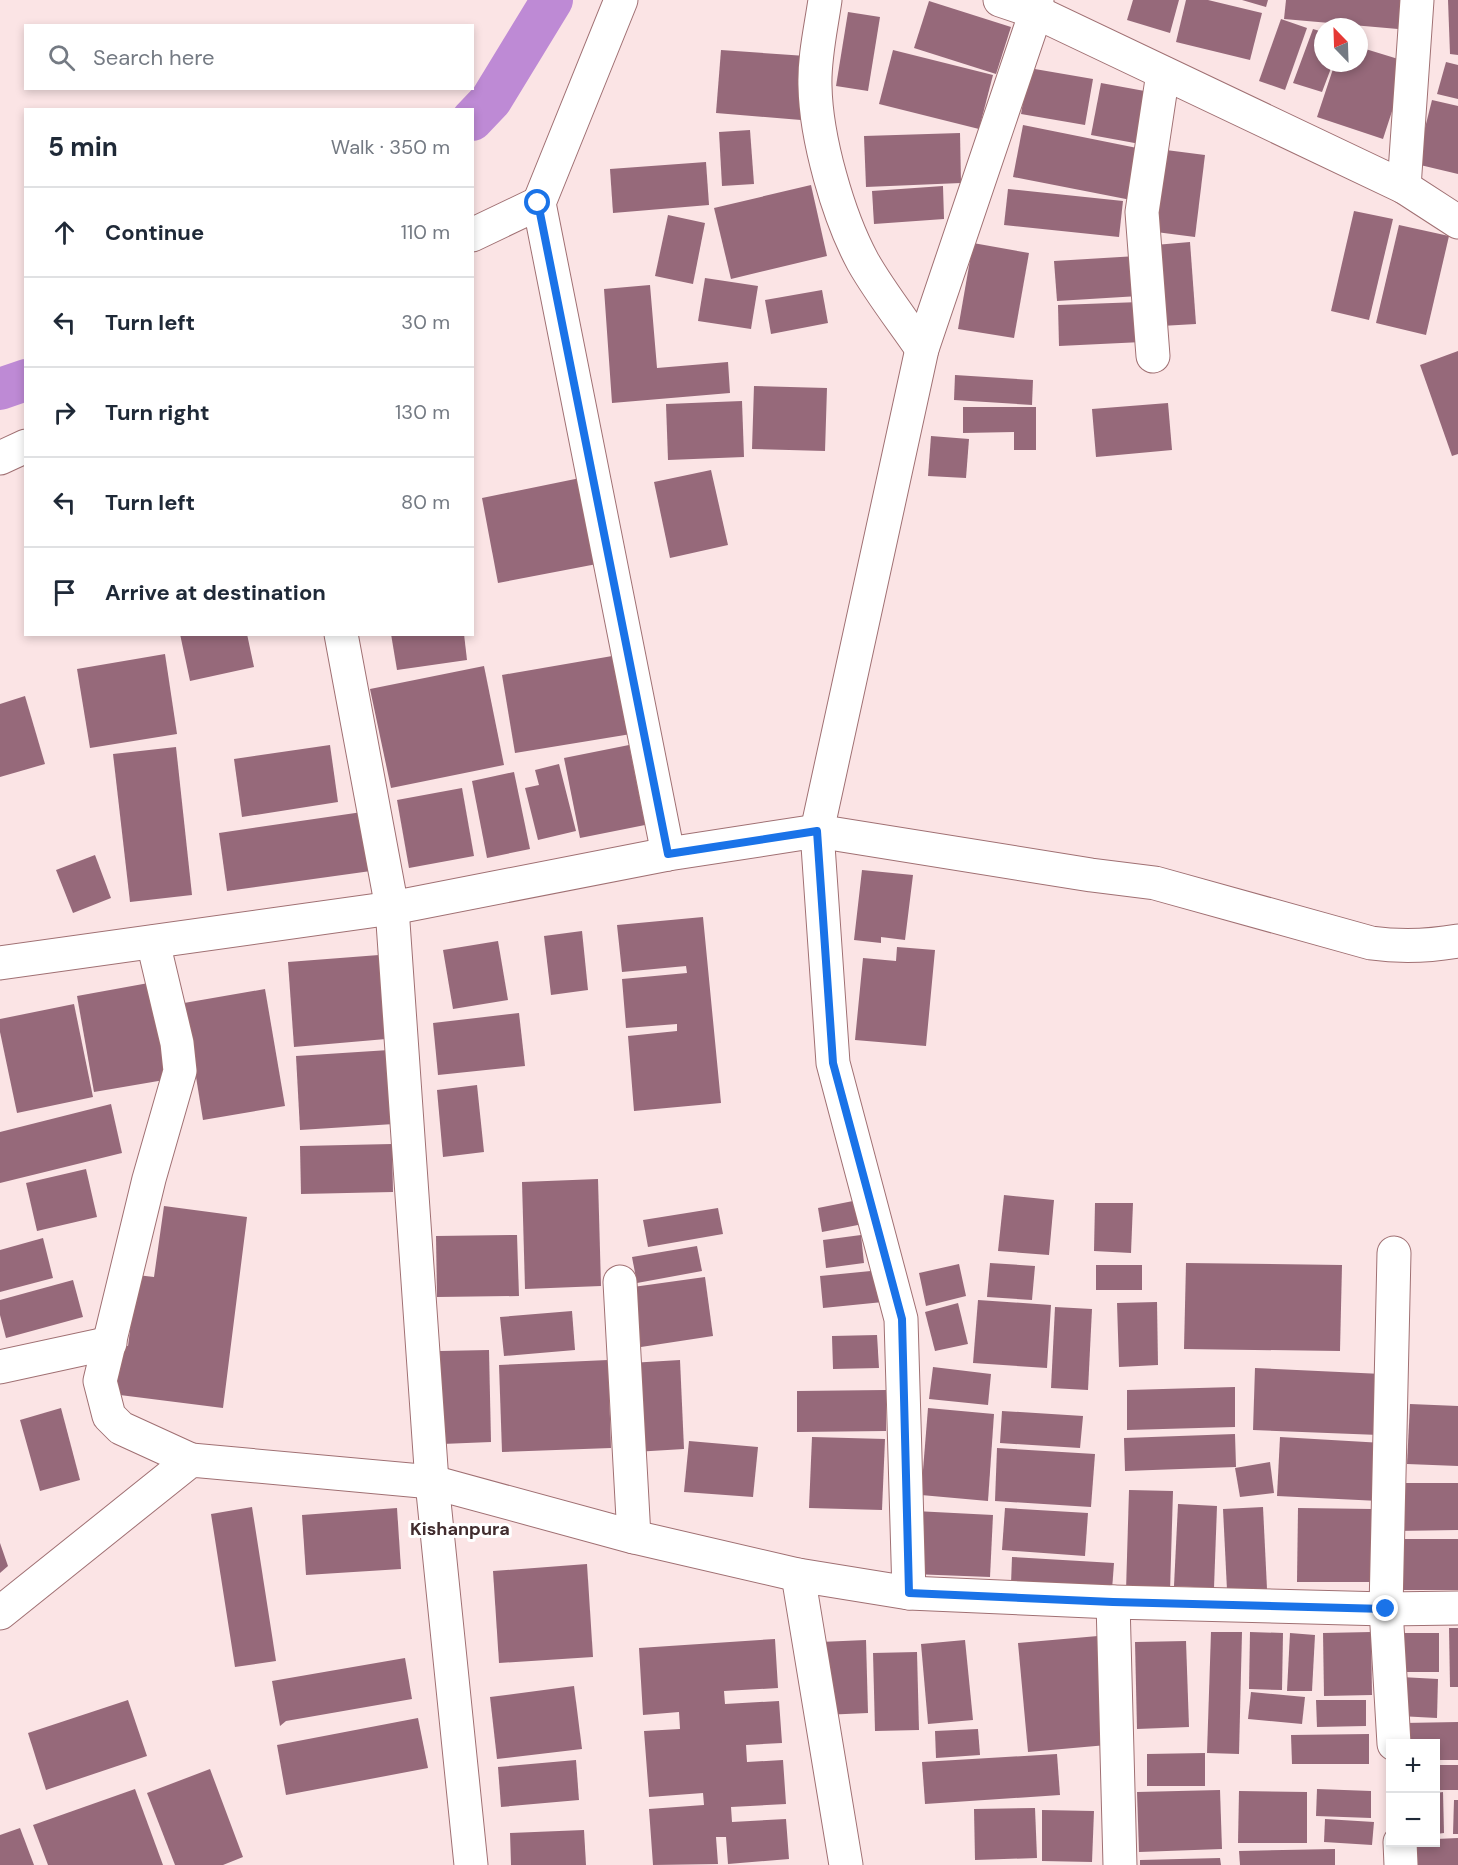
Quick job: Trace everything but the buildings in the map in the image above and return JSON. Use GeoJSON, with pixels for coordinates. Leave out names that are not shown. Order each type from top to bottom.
{"type":"FeatureCollection","features":[{"type":"Feature","properties":{"kind":"street"},"geometry":{"type":"LineString","coordinates":[[621,0],[538,203],[668,854]]}},
{"type":"Feature","properties":{"kind":"street"},"geometry":{"type":"LineString","coordinates":[[825,0],[815,86],[818,123],[838,204],[864,263],[922,349]]}},
{"type":"Feature","properties":{"kind":"street"},"geometry":{"type":"LineString","coordinates":[[1000,0],[1036,6],[1163,73],[1404,187],[1458,222]]}},
{"type":"Feature","properties":{"kind":"street"},"geometry":{"type":"LineString","coordinates":[[1404,187],[1417,0]]}},
{"type":"Feature","properties":{"kind":"street"},"geometry":{"type":"LineString","coordinates":[[909,1593],[902,1319],[833,1063],[817,831],[922,349],[1036,6]]}},
{"type":"Feature","properties":{"kind":"street"},"geometry":{"type":"LineString","coordinates":[[1153,356],[1142,212],[1163,73]]}},
{"type":"Feature","properties":{"kind":"street"},"geometry":{"type":"LineString","coordinates":[[474,234],[538,203]]}},
{"type":"Feature","properties":{"kind":"street"},"geometry":{"type":"LineString","coordinates":[[0,458],[24,447]]}},
{"type":"Feature","properties":{"kind":"street"},"geometry":{"type":"LineString","coordinates":[[341,636],[392,908],[432,1482],[471,1865]]}},
{"type":"Feature","properties":{"kind":"street"},"geometry":{"type":"LineString","coordinates":[[0,963],[392,908],[668,854],[817,831],[1091,875],[1155,882],[1371,943],[1397,946],[1434,945],[1458,941]]}},
{"type":"Feature","properties":{"kind":"street"},"geometry":{"type":"LineString","coordinates":[[153,942],[177,1043],[180,1071],[149,1179],[100,1381],[109,1416],[121,1428],[191,1460],[432,1482],[634,1537],[798,1575],[909,1593],[1113,1602],[1386,1609],[1458,1608]]}},
{"type":"Feature","properties":{"kind":"street"},"geometry":{"type":"LineString","coordinates":[[1394,1253],[1386,1609],[1394,1739]]}},
{"type":"Feature","properties":{"kind":"street"},"geometry":{"type":"LineString","coordinates":[[620,1282],[634,1537]]}},
{"type":"Feature","properties":{"kind":"street"},"geometry":{"type":"LineString","coordinates":[[0,1367],[110,1343]]}},
{"type":"Feature","properties":{"kind":"street"},"geometry":{"type":"LineString","coordinates":[[0,1612],[191,1460]]}},
{"type":"Feature","properties":{"kind":"street"},"geometry":{"type":"LineString","coordinates":[[798,1575],[846,1865]]}},
{"type":"Feature","properties":{"kind":"street"},"geometry":{"type":"LineString","coordinates":[[1113,1602],[1120,1865]]}},
{"type":"Feature","properties":{"kind":"street"},"geometry":{"type":"LineString","coordinates":[[1400,1847],[1401,1865]]}},
{"type":"Feature","properties":{"kind":"waterway"},"geometry":{"type":"LineString","coordinates":[[474,118],[491,100],[552,0]]}},
{"type":"Feature","properties":{"kind":"waterway"},"geometry":{"type":"LineString","coordinates":[[0,389],[24,381]]}},
{"type":"Feature","properties":{"kind":"district","name":"Kishanpura"},"geometry":{"type":"Point","coordinates":[460,1529]}},
{"type":"Feature","properties":{"kind":"route"},"geometry":{"type":"LineString","coordinates":[[538,203],[668,854],[817,831],[833,1063],[902,1319],[909,1593],[1113,1602],[1386,1609]]}}]}
